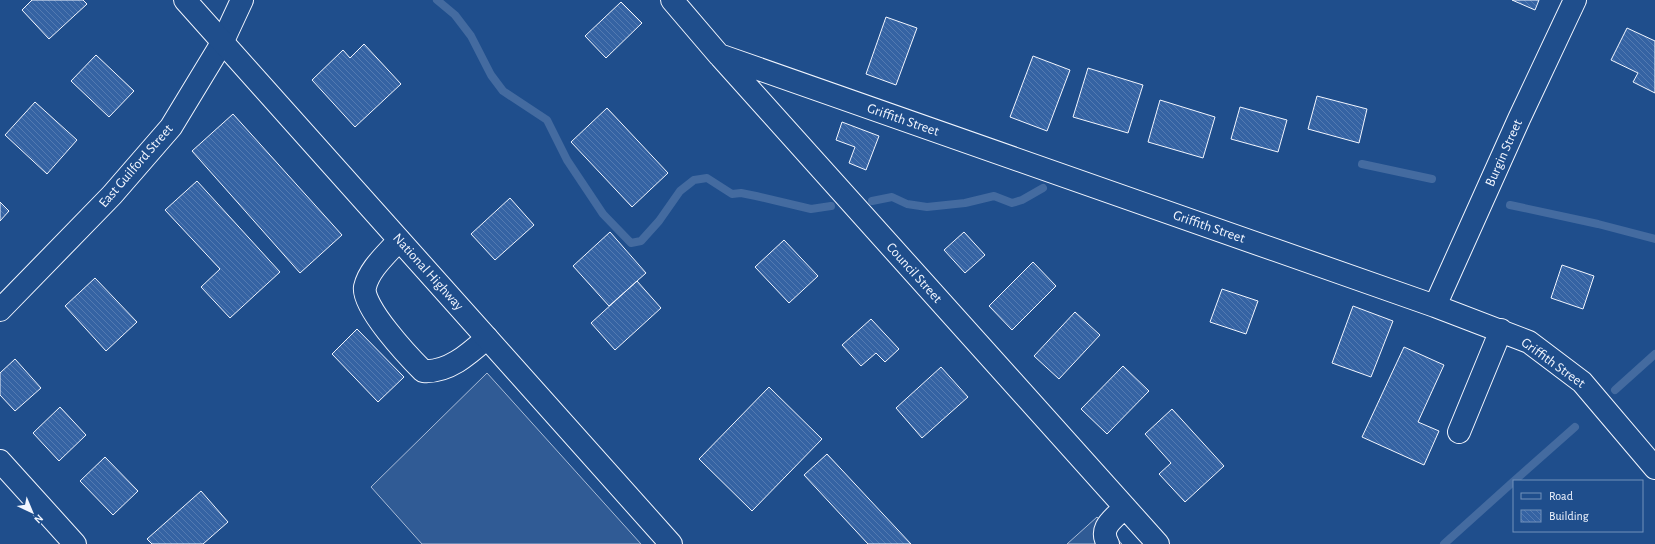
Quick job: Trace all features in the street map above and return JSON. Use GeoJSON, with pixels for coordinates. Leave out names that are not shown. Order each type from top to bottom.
{"type":"FeatureCollection","features":[{"type":"Feature","properties":{"kind":"street","name":"National Highway"},"geometry":{"type":"LineString","coordinates":[[185,0],[671,544]]}},
{"type":"Feature","properties":{"kind":"street","name":"East Guilford Street"},"geometry":{"type":"LineString","coordinates":[[0,310],[112,195],[171,126],[222,42],[242,0]]}},
{"type":"Feature","properties":{"kind":"street","name":"Council Street"},"geometry":{"type":"LineString","coordinates":[[672,0],[719,55],[1158,544]]}},
{"type":"Feature","properties":{"kind":"street","name":"Burgin Street"},"geometry":{"type":"LineString","coordinates":[[1435,306],[1519,119],[1575,0]]}},
{"type":"Feature","properties":{"kind":"street","name":"Griffith Street"},"geometry":{"type":"LineString","coordinates":[[719,55],[1435,306],[1529,342],[1582,382],[1655,468]]}},
{"type":"Feature","properties":{"kind":"street"},"geometry":{"type":"LineString","coordinates":[[399,240],[371,273],[365,288],[370,308],[411,359],[423,371],[434,372],[458,362],[487,338]]}},
{"type":"Feature","properties":{"kind":"street"},"geometry":{"type":"LineString","coordinates":[[1458,432],[1501,330]]}},
{"type":"Feature","properties":{"kind":"street"},"geometry":{"type":"LineString","coordinates":[[0,461],[75,544]]}},
{"type":"Feature","properties":{"kind":"street"},"geometry":{"type":"LineString","coordinates":[[1108,544],[1104,537],[1106,527],[1125,508]]}},
{"type":"Feature","properties":{"kind":"shaded area"},"geometry":{"type":"Polygon","coordinates":[[[487,373],[641,544],[422,544],[371,487],[487,373]]]}},
{"type":"Feature","properties":{"kind":"shaded area"},"geometry":{"type":"Polygon","coordinates":[[[1097,517],[1122,544],[1067,544],[1097,517]]]}},
{"type":"Feature","properties":{"kind":"building"},"geometry":{"type":"Polygon","coordinates":[[[32,0],[83,0],[87,4],[49,39],[22,10],[32,0]]]}},
{"type":"Feature","properties":{"kind":"building"},"geometry":{"type":"Polygon","coordinates":[[[1512,0],[1539,0],[1535,10],[1512,0]]]}},
{"type":"Feature","properties":{"kind":"building"},"geometry":{"type":"Polygon","coordinates":[[[621,2],[642,23],[606,58],[585,36],[621,2]]]}},
{"type":"Feature","properties":{"kind":"building"},"geometry":{"type":"Polygon","coordinates":[[[886,17],[917,28],[896,85],[866,74],[886,17]]]}},
{"type":"Feature","properties":{"kind":"building"},"geometry":{"type":"Polygon","coordinates":[[[1627,28],[1655,41],[1655,93],[1633,82],[1638,73],[1611,60],[1627,28]]]}},
{"type":"Feature","properties":{"kind":"building"},"geometry":{"type":"Polygon","coordinates":[[[364,44],[401,84],[355,127],[312,80],[343,50],[350,58],[364,44]]]}},
{"type":"Feature","properties":{"kind":"building"},"geometry":{"type":"Polygon","coordinates":[[[96,55],[134,91],[109,117],[71,81],[96,55]]]}},
{"type":"Feature","properties":{"kind":"building"},"geometry":{"type":"Polygon","coordinates":[[[1033,56],[1070,70],[1047,131],[1010,117],[1033,56]]]}},
{"type":"Feature","properties":{"kind":"building"},"geometry":{"type":"Polygon","coordinates":[[[1088,68],[1143,85],[1128,133],[1073,117],[1088,68]]]}},
{"type":"Feature","properties":{"kind":"building"},"geometry":{"type":"Polygon","coordinates":[[[1317,96],[1367,109],[1359,143],[1308,129],[1317,96]]]}},
{"type":"Feature","properties":{"kind":"building"},"geometry":{"type":"Polygon","coordinates":[[[1160,100],[1215,117],[1203,158],[1148,142],[1160,100]]]}},
{"type":"Feature","properties":{"kind":"building"},"geometry":{"type":"Polygon","coordinates":[[[35,102],[77,140],[47,174],[5,135],[35,102]]]}},
{"type":"Feature","properties":{"kind":"building"},"geometry":{"type":"Polygon","coordinates":[[[1240,107],[1287,120],[1278,152],[1231,139],[1240,107]]]}},
{"type":"Feature","properties":{"kind":"building"},"geometry":{"type":"Polygon","coordinates":[[[607,108],[668,173],[632,207],[571,142],[607,108]]]}},
{"type":"Feature","properties":{"kind":"building"},"geometry":{"type":"Polygon","coordinates":[[[233,114],[342,235],[300,273],[192,151],[233,114]]]}},
{"type":"Feature","properties":{"kind":"building"},"geometry":{"type":"Polygon","coordinates":[[[842,122],[879,136],[866,170],[849,163],[855,147],[836,140],[842,122]]]}},
{"type":"Feature","properties":{"kind":"building"},"geometry":{"type":"Polygon","coordinates":[[[197,181],[280,272],[230,318],[201,287],[220,269],[165,210],[197,181]]]}},
{"type":"Feature","properties":{"kind":"building"},"geometry":{"type":"Polygon","coordinates":[[[510,198],[534,225],[495,260],[471,234],[510,198]]]}},
{"type":"Feature","properties":{"kind":"building"},"geometry":{"type":"Polygon","coordinates":[[[0,202],[9,211],[0,221],[0,202]]]}},
{"type":"Feature","properties":{"kind":"building"},"geometry":{"type":"Polygon","coordinates":[[[610,232],[646,273],[609,306],[573,266],[610,232]]]}},
{"type":"Feature","properties":{"kind":"building"},"geometry":{"type":"Polygon","coordinates":[[[964,232],[985,255],[965,273],[944,250],[964,232]]]}},
{"type":"Feature","properties":{"kind":"building"},"geometry":{"type":"Polygon","coordinates":[[[784,240],[818,276],[789,303],[755,267],[784,240]]]}},
{"type":"Feature","properties":{"kind":"building"},"geometry":{"type":"Polygon","coordinates":[[[1033,262],[1056,286],[1012,330],[989,306],[1033,262]]]}},
{"type":"Feature","properties":{"kind":"building"},"geometry":{"type":"Polygon","coordinates":[[[1562,265],[1594,276],[1583,309],[1551,298],[1562,265]]]}},
{"type":"Feature","properties":{"kind":"building"},"geometry":{"type":"Polygon","coordinates":[[[95,278],[137,322],[106,351],[65,306],[95,278]]]}},
{"type":"Feature","properties":{"kind":"building"},"geometry":{"type":"Polygon","coordinates":[[[637,281],[661,308],[615,350],[591,323],[637,281]]]}},
{"type":"Feature","properties":{"kind":"building"},"geometry":{"type":"Polygon","coordinates":[[[1222,289],[1258,301],[1246,334],[1210,322],[1222,289]]]}},
{"type":"Feature","properties":{"kind":"building"},"geometry":{"type":"Polygon","coordinates":[[[1353,306],[1393,321],[1371,377],[1332,363],[1353,306]]]}},
{"type":"Feature","properties":{"kind":"building"},"geometry":{"type":"Polygon","coordinates":[[[1075,312],[1100,335],[1059,379],[1034,356],[1075,312]]]}},
{"type":"Feature","properties":{"kind":"building"},"geometry":{"type":"Polygon","coordinates":[[[871,319],[899,349],[885,362],[876,353],[861,366],[842,345],[871,319]]]}},
{"type":"Feature","properties":{"kind":"building"},"geometry":{"type":"Polygon","coordinates":[[[357,329],[404,377],[378,402],[332,354],[357,329]]]}},
{"type":"Feature","properties":{"kind":"building"},"geometry":{"type":"Polygon","coordinates":[[[1404,347],[1444,365],[1418,422],[1439,431],[1424,465],[1362,437],[1404,347]]]}},
{"type":"Feature","properties":{"kind":"building"},"geometry":{"type":"Polygon","coordinates":[[[15,359],[41,388],[15,411],[0,395],[0,373],[15,359]]]}},
{"type":"Feature","properties":{"kind":"building"},"geometry":{"type":"Polygon","coordinates":[[[1123,366],[1149,391],[1107,434],[1081,409],[1123,366]]]}},
{"type":"Feature","properties":{"kind":"building"},"geometry":{"type":"Polygon","coordinates":[[[941,367],[968,397],[922,438],[896,408],[941,367]]]}},
{"type":"Feature","properties":{"kind":"building"},"geometry":{"type":"Polygon","coordinates":[[[769,387],[822,439],[752,511],[699,459],[769,387]]]}},
{"type":"Feature","properties":{"kind":"building"},"geometry":{"type":"Polygon","coordinates":[[[60,407],[86,435],[59,461],[33,433],[60,407]]]}},
{"type":"Feature","properties":{"kind":"building"},"geometry":{"type":"Polygon","coordinates":[[[1172,409],[1224,466],[1185,502],[1159,474],[1171,463],[1145,434],[1172,409]]]}},
{"type":"Feature","properties":{"kind":"building"},"geometry":{"type":"Polygon","coordinates":[[[827,454],[911,544],[868,544],[804,475],[827,454]]]}},
{"type":"Feature","properties":{"kind":"building"},"geometry":{"type":"Polygon","coordinates":[[[105,457],[138,491],[113,515],[80,481],[105,457]]]}},
{"type":"Feature","properties":{"kind":"building"},"geometry":{"type":"Polygon","coordinates":[[[201,491],[228,522],[203,544],[152,544],[147,539],[201,491]]]}},
{"type":"Feature","properties":{"kind":"waterway"},"geometry":{"type":"LineString","coordinates":[[437,0],[455,15],[471,36],[491,75],[503,91],[547,120],[567,160],[603,214],[631,243],[641,241],[659,221],[680,191],[694,180],[707,178],[732,194],[741,193],[811,209],[831,206]]}},
{"type":"Feature","properties":{"kind":"waterway"},"geometry":{"type":"LineString","coordinates":[[1362,164],[1432,179]]}},
{"type":"Feature","properties":{"kind":"waterway"},"geometry":{"type":"LineString","coordinates":[[872,201],[892,197],[907,204],[927,207],[965,203],[994,196],[1012,203],[1022,200],[1043,188]]}},
{"type":"Feature","properties":{"kind":"waterway"},"geometry":{"type":"LineString","coordinates":[[1510,205],[1598,224],[1655,239]]}},
{"type":"Feature","properties":{"kind":"waterway"},"geometry":{"type":"LineString","coordinates":[[1615,390],[1655,354]]}},
{"type":"Feature","properties":{"kind":"waterway"},"geometry":{"type":"LineString","coordinates":[[1515,480],[1575,427]]}},
{"type":"Feature","properties":{"kind":"waterway"},"geometry":{"type":"LineString","coordinates":[[1444,544],[1513,482]]}}]}
